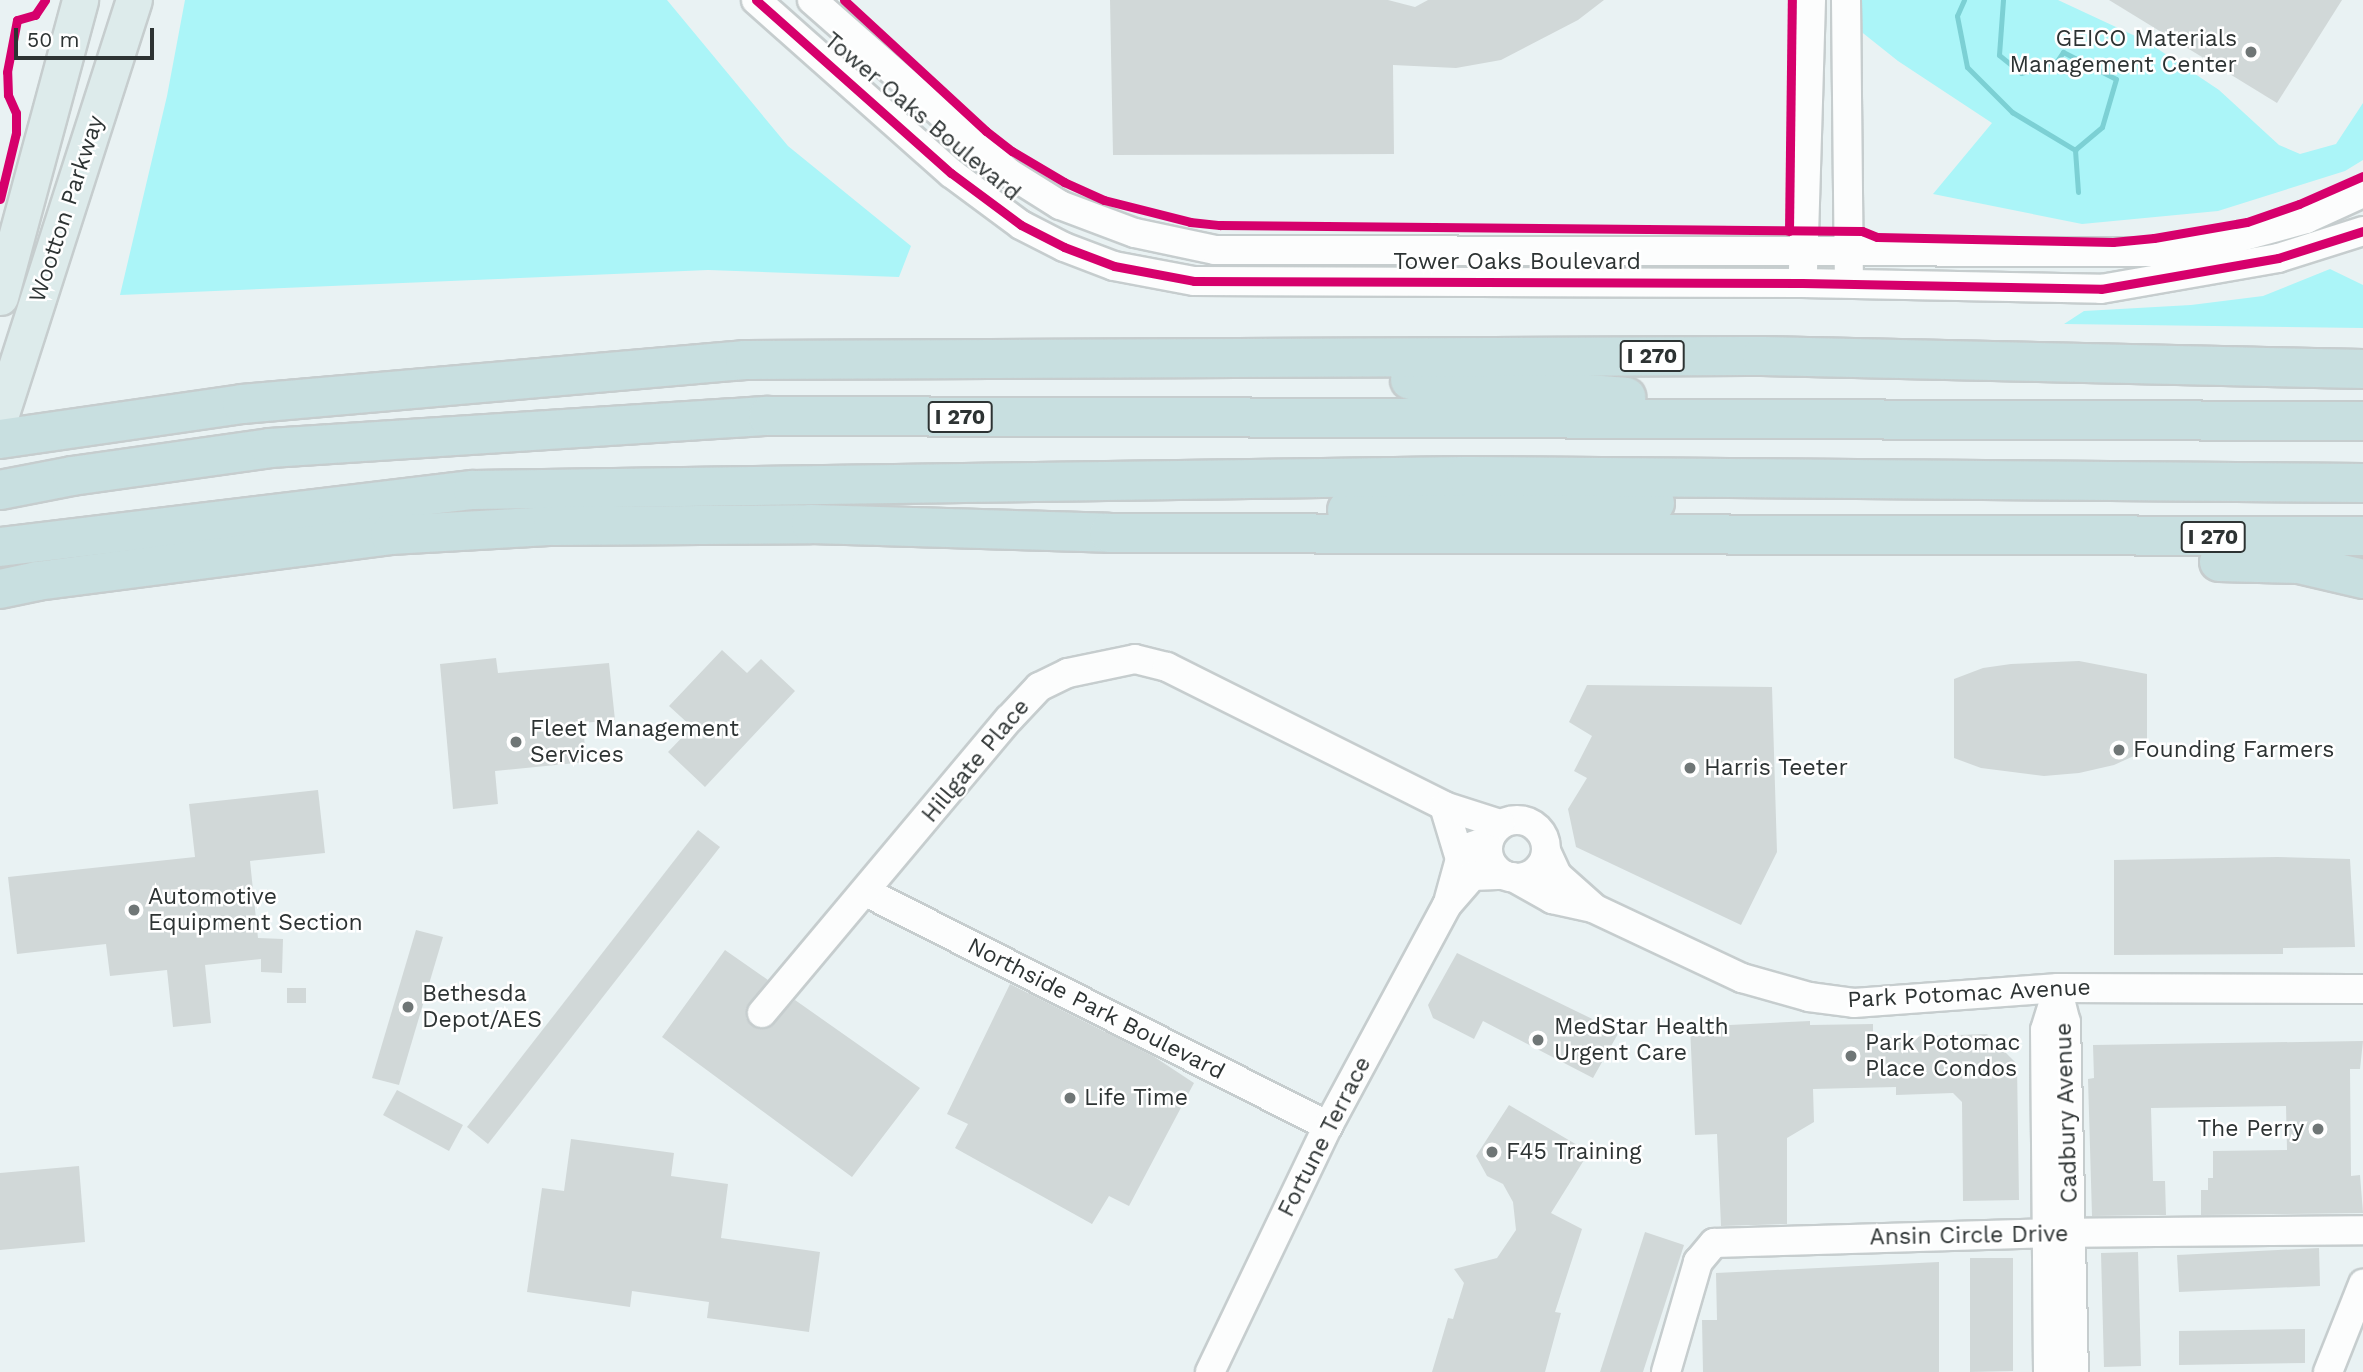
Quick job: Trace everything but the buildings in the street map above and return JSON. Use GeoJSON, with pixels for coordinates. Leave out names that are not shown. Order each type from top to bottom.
{"type":"FeatureCollection","features":[{"type":"Feature","properties":{"kind":"highway","name":"I 270"},"geometry":{"type":"LineString","coordinates":[[0,439],[242,404],[745,360],[1762,356],[2363,369]]}},
{"type":"Feature","properties":{"kind":"highway"},"geometry":{"type":"LineString","coordinates":[[1147,358],[1925,421]]}},
{"type":"Feature","properties":{"kind":"highway"},"geometry":{"type":"LineString","coordinates":[[2292,368],[2363,363]]}},
{"type":"Feature","properties":{"kind":"highway","name":"I 270"},"geometry":{"type":"LineString","coordinates":[[0,491],[72,476],[270,448],[768,416],[2363,421]]}},
{"type":"Feature","properties":{"kind":"highway"},"geometry":{"type":"LineString","coordinates":[[0,547],[472,489],[1466,475],[2363,483]]}},
{"type":"Feature","properties":{"kind":"highway"},"geometry":{"type":"LineString","coordinates":[[1109,533],[1247,515],[1418,506],[1749,502],[1802,478]]}},
{"type":"Feature","properties":{"kind":"highway","name":"I 270"},"geometry":{"type":"LineString","coordinates":[[0,589],[37,581],[390,535],[553,526],[811,524],[1109,533],[2363,536]]}},
{"type":"Feature","properties":{"kind":"highway"},"geometry":{"type":"LineString","coordinates":[[2063,537],[2142,561],[2299,564],[2363,579]]}},
{"type":"Feature","properties":{"kind":"main road","name":"Wootton Parkway"},"geometry":{"type":"LineString","coordinates":[[0,297],[80,0]]}},
{"type":"Feature","properties":{"kind":"main road","name":"Wootton Parkway"},"geometry":{"type":"LineString","coordinates":[[4,406],[134,0]]}},
{"type":"Feature","properties":{"kind":"street","name":"Tower Oaks Boulevard"},"geometry":{"type":"LineString","coordinates":[[756,0],[951,173],[1021,225],[1064,247],[1114,266],[1194,281],[1802,283],[2101,289],[2278,258],[2363,231]]}},
{"type":"Feature","properties":{"kind":"street","name":"Tower Oaks Boulevard"},"geometry":{"type":"LineString","coordinates":[[812,0],[1009,173],[1060,205],[1135,233],[1215,250],[2163,252],[2237,238],[2306,219],[2363,193]]}},
{"type":"Feature","properties":{"kind":"street"},"geometry":{"type":"LineString","coordinates":[[1802,283],[1811,0]]}},
{"type":"Feature","properties":{"kind":"street"},"geometry":{"type":"LineString","coordinates":[[1846,0],[1850,284]]}},
{"type":"Feature","properties":{"kind":"street","name":"Hillgate Place"},"geometry":{"type":"LineString","coordinates":[[762,1013],[1039,687],[1068,674],[1135,659],[1167,667],[1495,832]]}},
{"type":"Feature","properties":{"kind":"street"},"geometry":{"type":"LineString","coordinates":[[1444,806],[1460,859]]}},
{"type":"Feature","properties":{"kind":"street"},"geometry":{"type":"LineString","coordinates":[[1460,859],[1470,847],[1511,820],[1528,822],[1542,834],[1557,875],[1593,908]]}},
{"type":"Feature","properties":{"kind":"street"},"geometry":{"type":"LineString","coordinates":[[1495,832],[1490,860],[1508,876],[1552,899],[1593,908]]}},
{"type":"Feature","properties":{"kind":"street"},"geometry":{"type":"LineString","coordinates":[[1508,876],[1532,873],[1544,860],[1546,851]]}},
{"type":"Feature","properties":{"kind":"street","name":"Fortune Terrace"},"geometry":{"type":"LineString","coordinates":[[1447,905],[1460,859]]}},
{"type":"Feature","properties":{"kind":"street","name":"Fortune Terrace"},"geometry":{"type":"LineString","coordinates":[[1210,1372],[1328,1126],[1447,905],[1472,876],[1508,876]]}},
{"type":"Feature","properties":{"kind":"street","name":"Northside Park Boulevard"},"geometry":{"type":"LineString","coordinates":[[866,892],[1328,1126]]}},
{"type":"Feature","properties":{"kind":"street","name":"Park Potomac Avenue"},"geometry":{"type":"LineString","coordinates":[[1593,908],[1742,978],[1809,998],[1854,1003],[2058,988],[2363,989]]}},
{"type":"Feature","properties":{"kind":"street","name":"Cadbury Avenue"},"geometry":{"type":"LineString","coordinates":[[2048,1372],[2058,1233],[2066,1022],[2058,988]]}},
{"type":"Feature","properties":{"kind":"street","name":"Ansin Circle Drive"},"geometry":{"type":"LineString","coordinates":[[1666,1372],[1698,1262],[1714,1243],[2058,1233],[2363,1230]]}},
{"type":"Feature","properties":{"kind":"street","name":"Cadbury Avenue"},"geometry":{"type":"LineString","coordinates":[[2058,1233],[2074,1372]]}},
{"type":"Feature","properties":{"kind":"street"},"geometry":{"type":"LineString","coordinates":[[2328,1372],[2363,1284]]}},
{"type":"Feature","properties":{"kind":"shaded area"},"geometry":{"type":"Polygon","coordinates":[[[185,0],[667,0],[788,146],[911,246],[899,277],[708,270],[120,295],[167,96],[185,0]]]}},
{"type":"Feature","properties":{"kind":"shaded area"},"geometry":{"type":"Polygon","coordinates":[[[1846,0],[2058,0],[2146,41],[2219,90],[2279,145],[2300,154],[2336,144],[2363,103],[2363,160],[2345,171],[2218,211],[2082,224],[1933,194],[1992,123],[1898,61],[1844,18],[1846,0]]]}},
{"type":"Feature","properties":{"kind":"shaded area"},"geometry":{"type":"Polygon","coordinates":[[[2330,269],[2363,285],[2363,328],[2064,324],[2084,311],[2191,305],[2263,296],[2330,269]]]}},
{"type":"Feature","properties":{"kind":"waterway"},"geometry":{"type":"LineString","coordinates":[[1964,0],[1957,16],[1967,67],[2012,112],[2075,150],[2078,192]]}},
{"type":"Feature","properties":{"kind":"waterway"},"geometry":{"type":"LineString","coordinates":[[2003,0],[1999,55],[2021,73],[2057,61],[2063,52],[2116,79],[2102,127],[2075,150]]}},
{"type":"Feature","properties":{"kind":"cycle path"},"geometry":{"type":"LineString","coordinates":[[0,199],[16,133],[16,113],[8,95],[7,72],[17,20],[35,15],[45,0]]}},
{"type":"Feature","properties":{"kind":"cycle path"},"geometry":{"type":"LineString","coordinates":[[756,0],[951,173],[1021,225],[1064,247],[1114,266],[1194,281],[1802,283],[2101,289],[2278,258],[2363,231]]}},
{"type":"Feature","properties":{"kind":"cycle path"},"geometry":{"type":"LineString","coordinates":[[844,0],[986,131],[1012,151],[1064,182],[1104,200],[1190,222],[1220,225],[1862,231],[1877,237],[2113,242],[2247,222],[2299,204],[2363,176]]}},
{"type":"Feature","properties":{"kind":"cycle path"},"geometry":{"type":"LineString","coordinates":[[1789,231],[1792,0]]}},
{"type":"Feature","properties":{"kind":"place","name":"GEICO Materials Management Center"},"geometry":{"type":"Point","coordinates":[2251,52]}},
{"type":"Feature","properties":{"kind":"place","name":"Fleet Management Services"},"geometry":{"type":"Point","coordinates":[516,742]}},
{"type":"Feature","properties":{"kind":"place","name":"Founding Farmers"},"geometry":{"type":"Point","coordinates":[2119,750]}},
{"type":"Feature","properties":{"kind":"place","name":"Harris Teeter"},"geometry":{"type":"Point","coordinates":[1690,768]}},
{"type":"Feature","properties":{"kind":"place","name":"Automotive Equipment Section"},"geometry":{"type":"Point","coordinates":[134,910]}},
{"type":"Feature","properties":{"kind":"place","name":"Bethesda Depot/AES"},"geometry":{"type":"Point","coordinates":[408,1007]}},
{"type":"Feature","properties":{"kind":"place","name":"MedStar Health Urgent Care"},"geometry":{"type":"Point","coordinates":[1538,1040]}},
{"type":"Feature","properties":{"kind":"place","name":"Park Potomac Place Condos"},"geometry":{"type":"Point","coordinates":[1851,1056]}},
{"type":"Feature","properties":{"kind":"place","name":"Life Time"},"geometry":{"type":"Point","coordinates":[1070,1098]}},
{"type":"Feature","properties":{"kind":"place","name":"The Perry"},"geometry":{"type":"Point","coordinates":[2318,1129]}},
{"type":"Feature","properties":{"kind":"place","name":"F45 Training"},"geometry":{"type":"Point","coordinates":[1492,1152]}}]}
